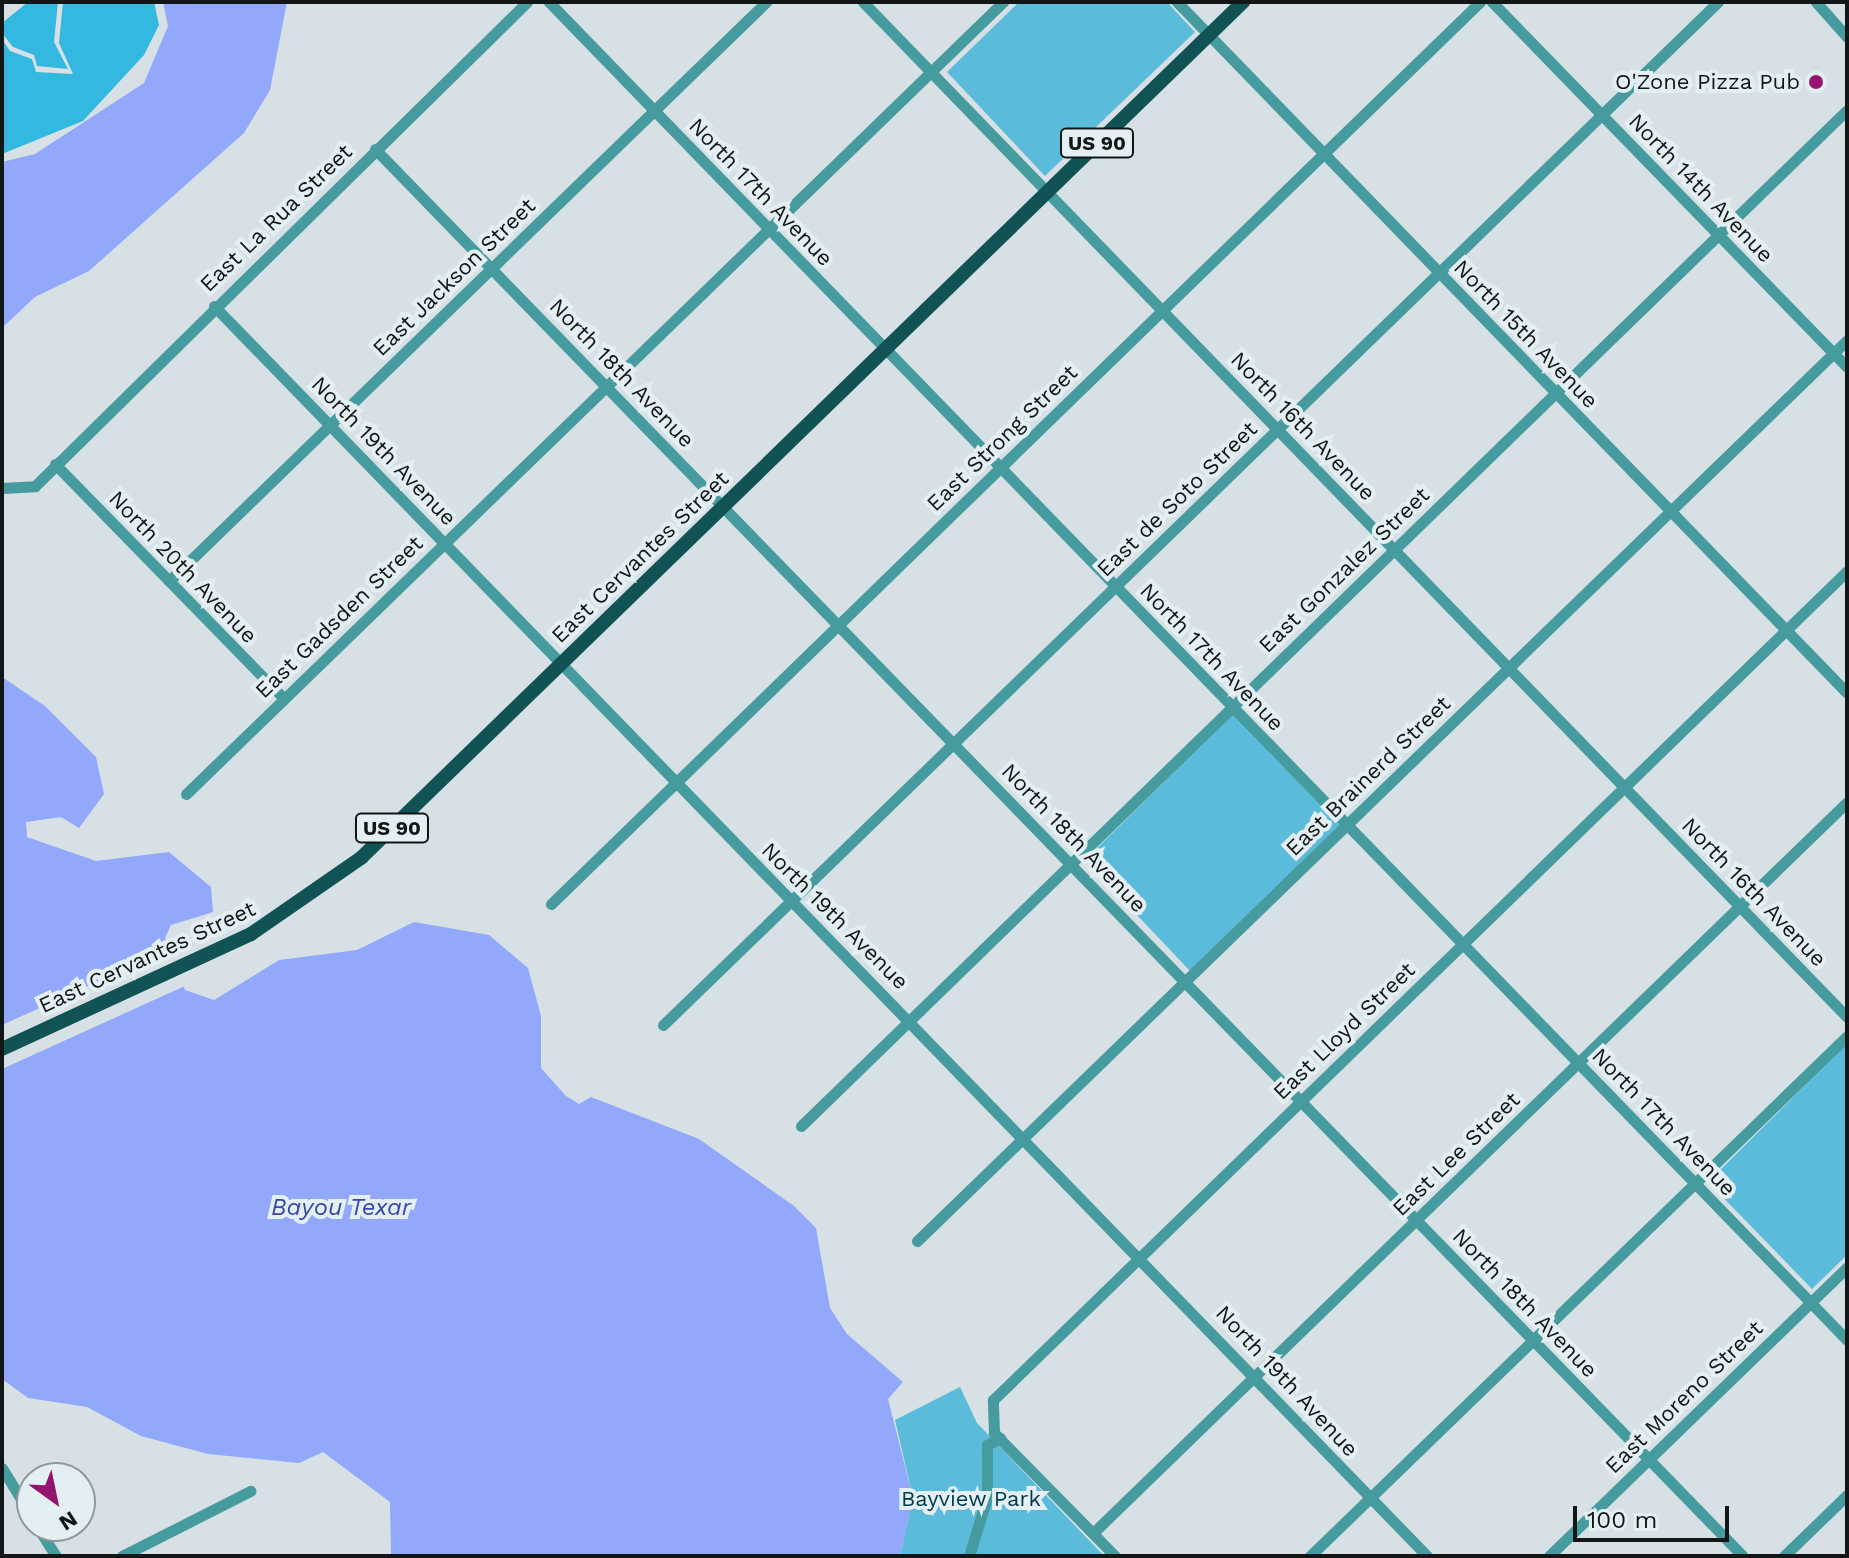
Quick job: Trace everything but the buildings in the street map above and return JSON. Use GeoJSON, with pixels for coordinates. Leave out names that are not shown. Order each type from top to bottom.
{"type":"FeatureCollection","features":[{"type":"Feature","properties":{"kind":"main road","name":"East Cervantes Street"},"geometry":{"type":"LineString","coordinates":[[2,1049],[198,959],[281,917],[346,871],[1243,2]]}},
{"type":"Feature","properties":{"kind":"street","name":"East La Rua Street"},"geometry":{"type":"LineString","coordinates":[[2,488],[27,491],[527,2]]}},
{"type":"Feature","properties":{"kind":"street","name":"North 17th Avenue"},"geometry":{"type":"LineString","coordinates":[[549,2],[1847,1340]]}},
{"type":"Feature","properties":{"kind":"street","name":"East Jackson Street"},"geometry":{"type":"LineString","coordinates":[[169,581],[766,2]]}},
{"type":"Feature","properties":{"kind":"street","name":"North 16th Avenue"},"geometry":{"type":"LineString","coordinates":[[863,2],[1847,1017]]}},
{"type":"Feature","properties":{"kind":"street","name":"East Gadsden Street"},"geometry":{"type":"LineString","coordinates":[[186,794],[1003,2]]}},
{"type":"Feature","properties":{"kind":"street","name":"North 15th Avenue"},"geometry":{"type":"LineString","coordinates":[[1177,2],[1847,693]]}},
{"type":"Feature","properties":{"kind":"street","name":"East Strong Street"},"geometry":{"type":"LineString","coordinates":[[551,904],[1480,2]]}},
{"type":"Feature","properties":{"kind":"street","name":"North 14th Avenue"},"geometry":{"type":"LineString","coordinates":[[1492,2],[1847,367]]}},
{"type":"Feature","properties":{"kind":"street","name":"East de Soto Street"},"geometry":{"type":"LineString","coordinates":[[663,1025],[1718,2]]}},
{"type":"Feature","properties":{"kind":"street"},"geometry":{"type":"LineString","coordinates":[[1816,2],[1847,37]]}},
{"type":"Feature","properties":{"kind":"street","name":"East Gonzalez Street"},"geometry":{"type":"LineString","coordinates":[[801,1126],[1847,110]]}},
{"type":"Feature","properties":{"kind":"street","name":"North 18th Avenue"},"geometry":{"type":"LineString","coordinates":[[375,149],[1743,1556]]}},
{"type":"Feature","properties":{"kind":"street","name":"North 19th Avenue"},"geometry":{"type":"LineString","coordinates":[[214,306],[791,901],[1026,1135],[1427,1556]]}},
{"type":"Feature","properties":{"kind":"street","name":"East Brainerd Street"},"geometry":{"type":"LineString","coordinates":[[917,1241],[1847,340]]}},
{"type":"Feature","properties":{"kind":"street","name":"North 20th Avenue"},"geometry":{"type":"LineString","coordinates":[[55,464],[284,699]]}},
{"type":"Feature","properties":{"kind":"street","name":"East Lloyd Street"},"geometry":{"type":"LineString","coordinates":[[1000,1438],[990,1425],[993,1400],[1847,571]]}},
{"type":"Feature","properties":{"kind":"street","name":"East Lee Street"},"geometry":{"type":"LineString","coordinates":[[1093,1533],[1847,802]]}},
{"type":"Feature","properties":{"kind":"street"},"geometry":{"type":"LineString","coordinates":[[1310,1556],[1847,1036]]}},
{"type":"Feature","properties":{"kind":"street","name":"East Moreno Street"},"geometry":{"type":"LineString","coordinates":[[1549,1556],[1847,1267]]}},
{"type":"Feature","properties":{"kind":"street"},"geometry":{"type":"LineString","coordinates":[[969,1556],[987,1497],[987,1445],[1000,1438],[1115,1556]]}},
{"type":"Feature","properties":{"kind":"street"},"geometry":{"type":"LineString","coordinates":[[2,1468],[16,1491]]}},
{"type":"Feature","properties":{"kind":"street"},"geometry":{"type":"LineString","coordinates":[[122,1556],[250,1491]]}},
{"type":"Feature","properties":{"kind":"street"},"geometry":{"type":"LineString","coordinates":[[1784,1556],[1847,1495]]}},
{"type":"Feature","properties":{"kind":"green space"},"geometry":{"type":"Polygon","coordinates":[[[1019,2],[1167,2],[1195,32],[1045,176],[947,72],[1019,2]]]}},
{"type":"Feature","properties":{"kind":"green space"},"geometry":{"type":"Polygon","coordinates":[[[1233,714],[1340,825],[1190,971],[1085,860],[1233,714]]]}},
{"type":"Feature","properties":{"kind":"green space"},"geometry":{"type":"Polygon","coordinates":[[[1847,1044],[1847,1255],[1812,1289],[1708,1182],[1847,1044]]]}},
{"type":"Feature","properties":{"kind":"green space","name":"Bayview Park"},"geometry":{"type":"Polygon","coordinates":[[[960,1387],[977,1423],[1104,1556],[900,1556],[913,1498],[895,1420],[960,1387]]]}},
{"type":"Feature","properties":{"kind":"shaded area"},"geometry":{"type":"Polygon","coordinates":[[[28,2],[58,2],[54,42],[68,69],[37,66],[34,55],[13,47],[2,33],[2,23],[28,2]]]}},
{"type":"Feature","properties":{"kind":"shaded area"},"geometry":{"type":"Polygon","coordinates":[[[63,2],[154,2],[159,25],[144,55],[83,121],[2,154],[2,39],[10,51],[32,59],[36,72],[73,74],[59,43],[63,2]]]}},
{"type":"Feature","properties":{"kind":"water"},"geometry":{"type":"Polygon","coordinates":[[[163,2],[287,2],[270,90],[244,133],[89,271],[35,297],[2,328],[2,162],[35,154],[144,83],[168,26],[163,2]]]}},
{"type":"Feature","properties":{"kind":"water","name":"Bayou Texar"},"geometry":{"type":"Polygon","coordinates":[[[2,677],[45,706],[96,757],[104,794],[79,828],[61,817],[26,822],[27,837],[96,861],[169,852],[211,887],[213,912],[171,925],[165,938],[185,990],[214,1000],[279,960],[357,950],[414,922],[489,935],[528,968],[541,1016],[541,1068],[566,1096],[579,1104],[591,1097],[699,1139],[794,1206],[816,1228],[830,1308],[847,1334],[903,1382],[888,1399],[913,1498],[900,1556],[391,1556],[390,1502],[323,1452],[299,1463],[208,1454],[141,1436],[87,1407],[28,1398],[2,1379],[2,677]]]}},
{"type":"Feature","properties":{"kind":"pier"},"geometry":{"type":"Polygon","coordinates":[[[173,948],[187,985],[2,1069],[2,1025],[173,948]]]}},
{"type":"Feature","properties":{"kind":"place","name":"O'Zone Pizza Pub"},"geometry":{"type":"Point","coordinates":[1816,82]}}]}
